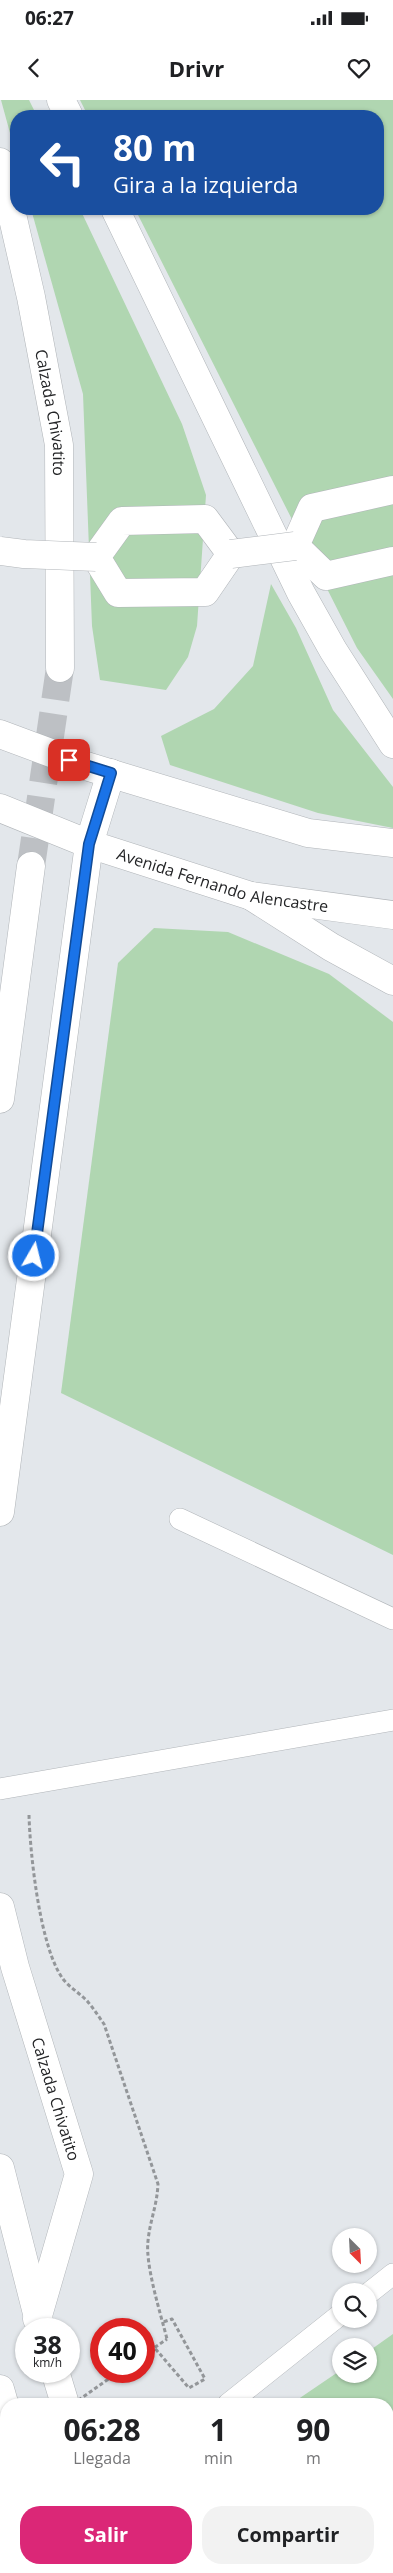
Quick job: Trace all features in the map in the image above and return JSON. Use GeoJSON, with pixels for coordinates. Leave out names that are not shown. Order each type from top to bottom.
{"type":"FeatureCollection","features":[{"type":"Feature","properties":{"kind":"street","name":"Calzada Chivatito"},"geometry":{"type":"LineString","coordinates":[[0,162],[10,206]]}},
{"type":"Feature","properties":{"kind":"street","name":"Calzada Chivatito"},"geometry":{"type":"LineString","coordinates":[[12,215],[31,298],[59,445],[60,668]]}},
{"type":"Feature","properties":{"kind":"street"},"geometry":{"type":"LineString","coordinates":[[118,215],[301,593],[338,658],[393,744]]}},
{"type":"Feature","properties":{"kind":"street"},"geometry":{"type":"LineString","coordinates":[[295,546],[312,508],[393,490]]}},
{"type":"Feature","properties":{"kind":"street"},"geometry":{"type":"LineString","coordinates":[[96,557],[122,521],[205,519],[231,554]]}},
{"type":"Feature","properties":{"kind":"street"},"geometry":{"type":"LineString","coordinates":[[96,557],[118,593],[205,592],[231,554],[295,546]]}},
{"type":"Feature","properties":{"kind":"street"},"geometry":{"type":"LineString","coordinates":[[295,546],[326,576],[393,561]]}},
{"type":"Feature","properties":{"kind":"street"},"geometry":{"type":"LineString","coordinates":[[0,551],[96,557]]}},
{"type":"Feature","properties":{"kind":"street"},"geometry":{"type":"LineString","coordinates":[[0,734],[111,773],[308,833],[393,843]]}},
{"type":"Feature","properties":{"kind":"street"},"geometry":{"type":"LineString","coordinates":[[0,1512],[89,844],[111,773]]}},
{"type":"Feature","properties":{"kind":"street","name":"Avenida Fernando Alencastre"},"geometry":{"type":"LineString","coordinates":[[0,808],[89,844],[251,896],[393,915]]}},
{"type":"Feature","properties":{"kind":"street"},"geometry":{"type":"LineString","coordinates":[[0,1099],[32,866]]}},
{"type":"Feature","properties":{"kind":"street"},"geometry":{"type":"LineString","coordinates":[[251,896],[332,947],[393,981]]}},
{"type":"Feature","properties":{"kind":"street","name":"Calzada Chivatito"},"geometry":{"type":"LineString","coordinates":[[0,1907],[15,1968],[79,2174],[41,2318]]}},
{"type":"Feature","properties":{"kind":"street","name":"Calzada Chivatito"},"geometry":{"type":"LineString","coordinates":[[0,2168],[38,2318]]}},
{"type":"Feature","properties":{"kind":"street"},"geometry":{"type":"LineString","coordinates":[[59,2383],[64,2398]]}},
{"type":"Feature","properties":{"kind":"lane"},"geometry":{"type":"LineString","coordinates":[[180,1519],[393,1619]]}},
{"type":"Feature","properties":{"kind":"lane"},"geometry":{"type":"LineString","coordinates":[[0,1789],[393,1720]]}},
{"type":"Feature","properties":{"kind":"lane"},"geometry":{"type":"LineString","coordinates":[[377,2287],[393,2274]]}},
{"type":"Feature","properties":{"kind":"lane"},"geometry":{"type":"LineString","coordinates":[[236,2398],[332,2321]]}},
{"type":"Feature","properties":{"kind":"path"},"geometry":{"type":"LineString","coordinates":[[29,1784],[30,1847],[38,1901],[51,1953],[63,1979],[88,2002],[104,2024],[158,2184],[157,2204],[148,2242],[155,2292],[167,2339],[155,2347]]}},
{"type":"Feature","properties":{"kind":"path"},"geometry":{"type":"LineString","coordinates":[[155,2348],[189,2388],[205,2379],[172,2319],[163,2322]]}},
{"type":"Feature","properties":{"kind":"path"},"geometry":{"type":"LineString","coordinates":[[82,2398],[103,2383]]}},
{"type":"Feature","properties":{"kind":"green space"},"geometry":{"type":"Polygon","coordinates":[[[1,100],[29,100],[34,110],[10,110],[10,133],[1,100]]]}},
{"type":"Feature","properties":{"kind":"green space"},"geometry":{"type":"Polygon","coordinates":[[[80,100],[393,100],[393,699],[357,648],[138,215],[384,215],[384,110],[85,110],[80,100]]]}},
{"type":"Feature","properties":{"kind":"green space"},"geometry":{"type":"Polygon","coordinates":[[[33,215],[83,215],[182,424],[206,495],[197,626],[188,657],[166,690],[100,680],[92,626],[83,394],[33,215]]]}},
{"type":"Feature","properties":{"kind":"green space"},"geometry":{"type":"Polygon","coordinates":[[[271,584],[296,628],[333,710],[393,787],[393,828],[318,813],[170,765],[161,736],[214,709],[253,666],[271,584]]]}},
{"type":"Feature","properties":{"kind":"green space"},"geometry":{"type":"Polygon","coordinates":[[[154,928],[228,932],[329,974],[393,1022],[393,1555],[61,1393],[118,963],[154,928]]]}},
{"type":"Feature","properties":{"kind":"green space"},"geometry":{"type":"Polygon","coordinates":[[[393,2334],[393,2398],[300,2398],[332,2376],[332,2383],[377,2383],[377,2345],[393,2334]]]}},
{"type":"Feature","properties":{"kind":"tunnel"},"geometry":{"type":"LineString","coordinates":[[31,866],[60,668]]}},
{"type":"Feature","properties":{"kind":"route"},"geometry":{"type":"LineString","coordinates":[[34,1256],[89,844],[111,773],[69,760]]}}]}
